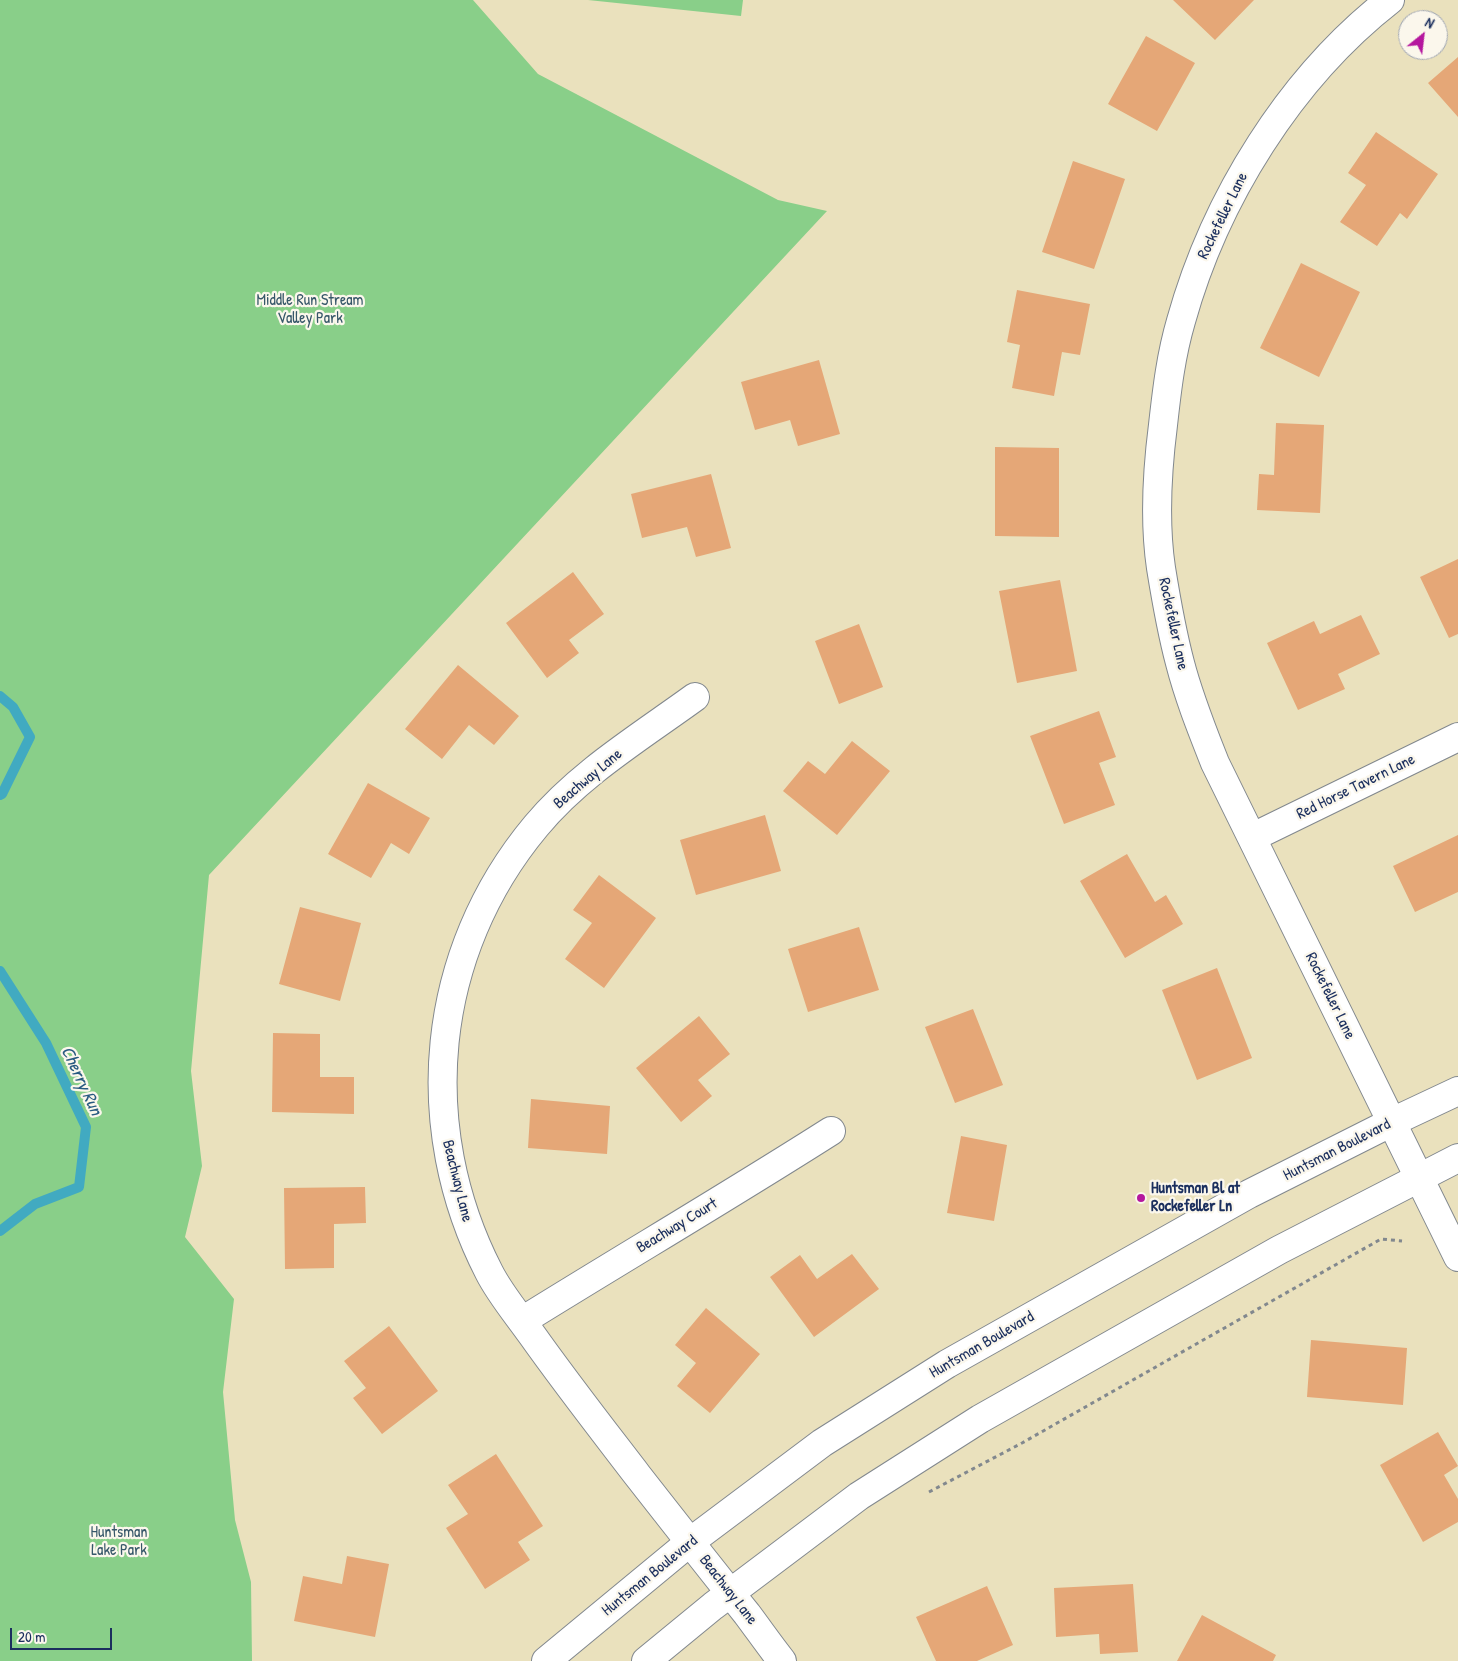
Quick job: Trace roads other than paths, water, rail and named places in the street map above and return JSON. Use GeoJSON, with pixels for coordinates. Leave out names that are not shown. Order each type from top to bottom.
{"type":"FeatureCollection","features":[{"type":"Feature","properties":{"kind":"street","name":"Rockefeller Lane"},"geometry":{"type":"LineString","coordinates":[[1390,0],[1374,12],[1330,55],[1286,107],[1236,184],[1214,228],[1195,274],[1180,321],[1169,369],[1158,468],[1158,517],[1161,566],[1180,663],[1196,716],[1215,763],[1253,837],[1458,1258]]}},
{"type":"Feature","properties":{"kind":"street","name":"Beachway Lane"},"geometry":{"type":"LineString","coordinates":[[695,697],[583,779],[561,799],[536,826],[510,860],[491,891],[471,934],[457,975],[448,1016],[442,1064],[443,1112],[449,1160],[471,1232],[490,1275],[571,1390],[782,1661]]}},
{"type":"Feature","properties":{"kind":"street","name":"Red Horse Tavern Lane"},"geometry":{"type":"LineString","coordinates":[[1253,837],[1458,737]]}},
{"type":"Feature","properties":{"kind":"street","name":"Huntsman Boulevard"},"geometry":{"type":"LineString","coordinates":[[546,1661],[690,1542],[822,1444],[947,1364],[1249,1194],[1458,1091]]}},
{"type":"Feature","properties":{"kind":"street","name":"Beachway Court"},"geometry":{"type":"LineString","coordinates":[[522,1321],[635,1250],[745,1186],[831,1131]]}},
{"type":"Feature","properties":{"kind":"street"},"geometry":{"type":"LineString","coordinates":[[646,1661],[730,1593],[859,1496],[980,1419],[1280,1250],[1458,1158]]}},
{"type":"Feature","properties":{"kind":"waterway","name":"Cherry Run"},"geometry":{"type":"LineString","coordinates":[[0,696],[13,707],[30,737],[0,795]]}},
{"type":"Feature","properties":{"kind":"waterway","name":"Cherry Run"},"geometry":{"type":"LineString","coordinates":[[0,971],[46,1043],[86,1127],[79,1187],[35,1204],[0,1231]]}},
{"type":"Feature","properties":{"kind":"place","name":"Huntsman Bl at Rockefeller Ln"},"geometry":{"type":"Point","coordinates":[1141,1198]}},
{"type":"Feature","properties":{"kind":"park label","name":"Middle Run Stream Valley Park"},"geometry":{"type":"Point","coordinates":[310,310]}},
{"type":"Feature","properties":{"kind":"park label","name":"Huntsman Lake Park"},"geometry":{"type":"Point","coordinates":[119,1542]}}]}
